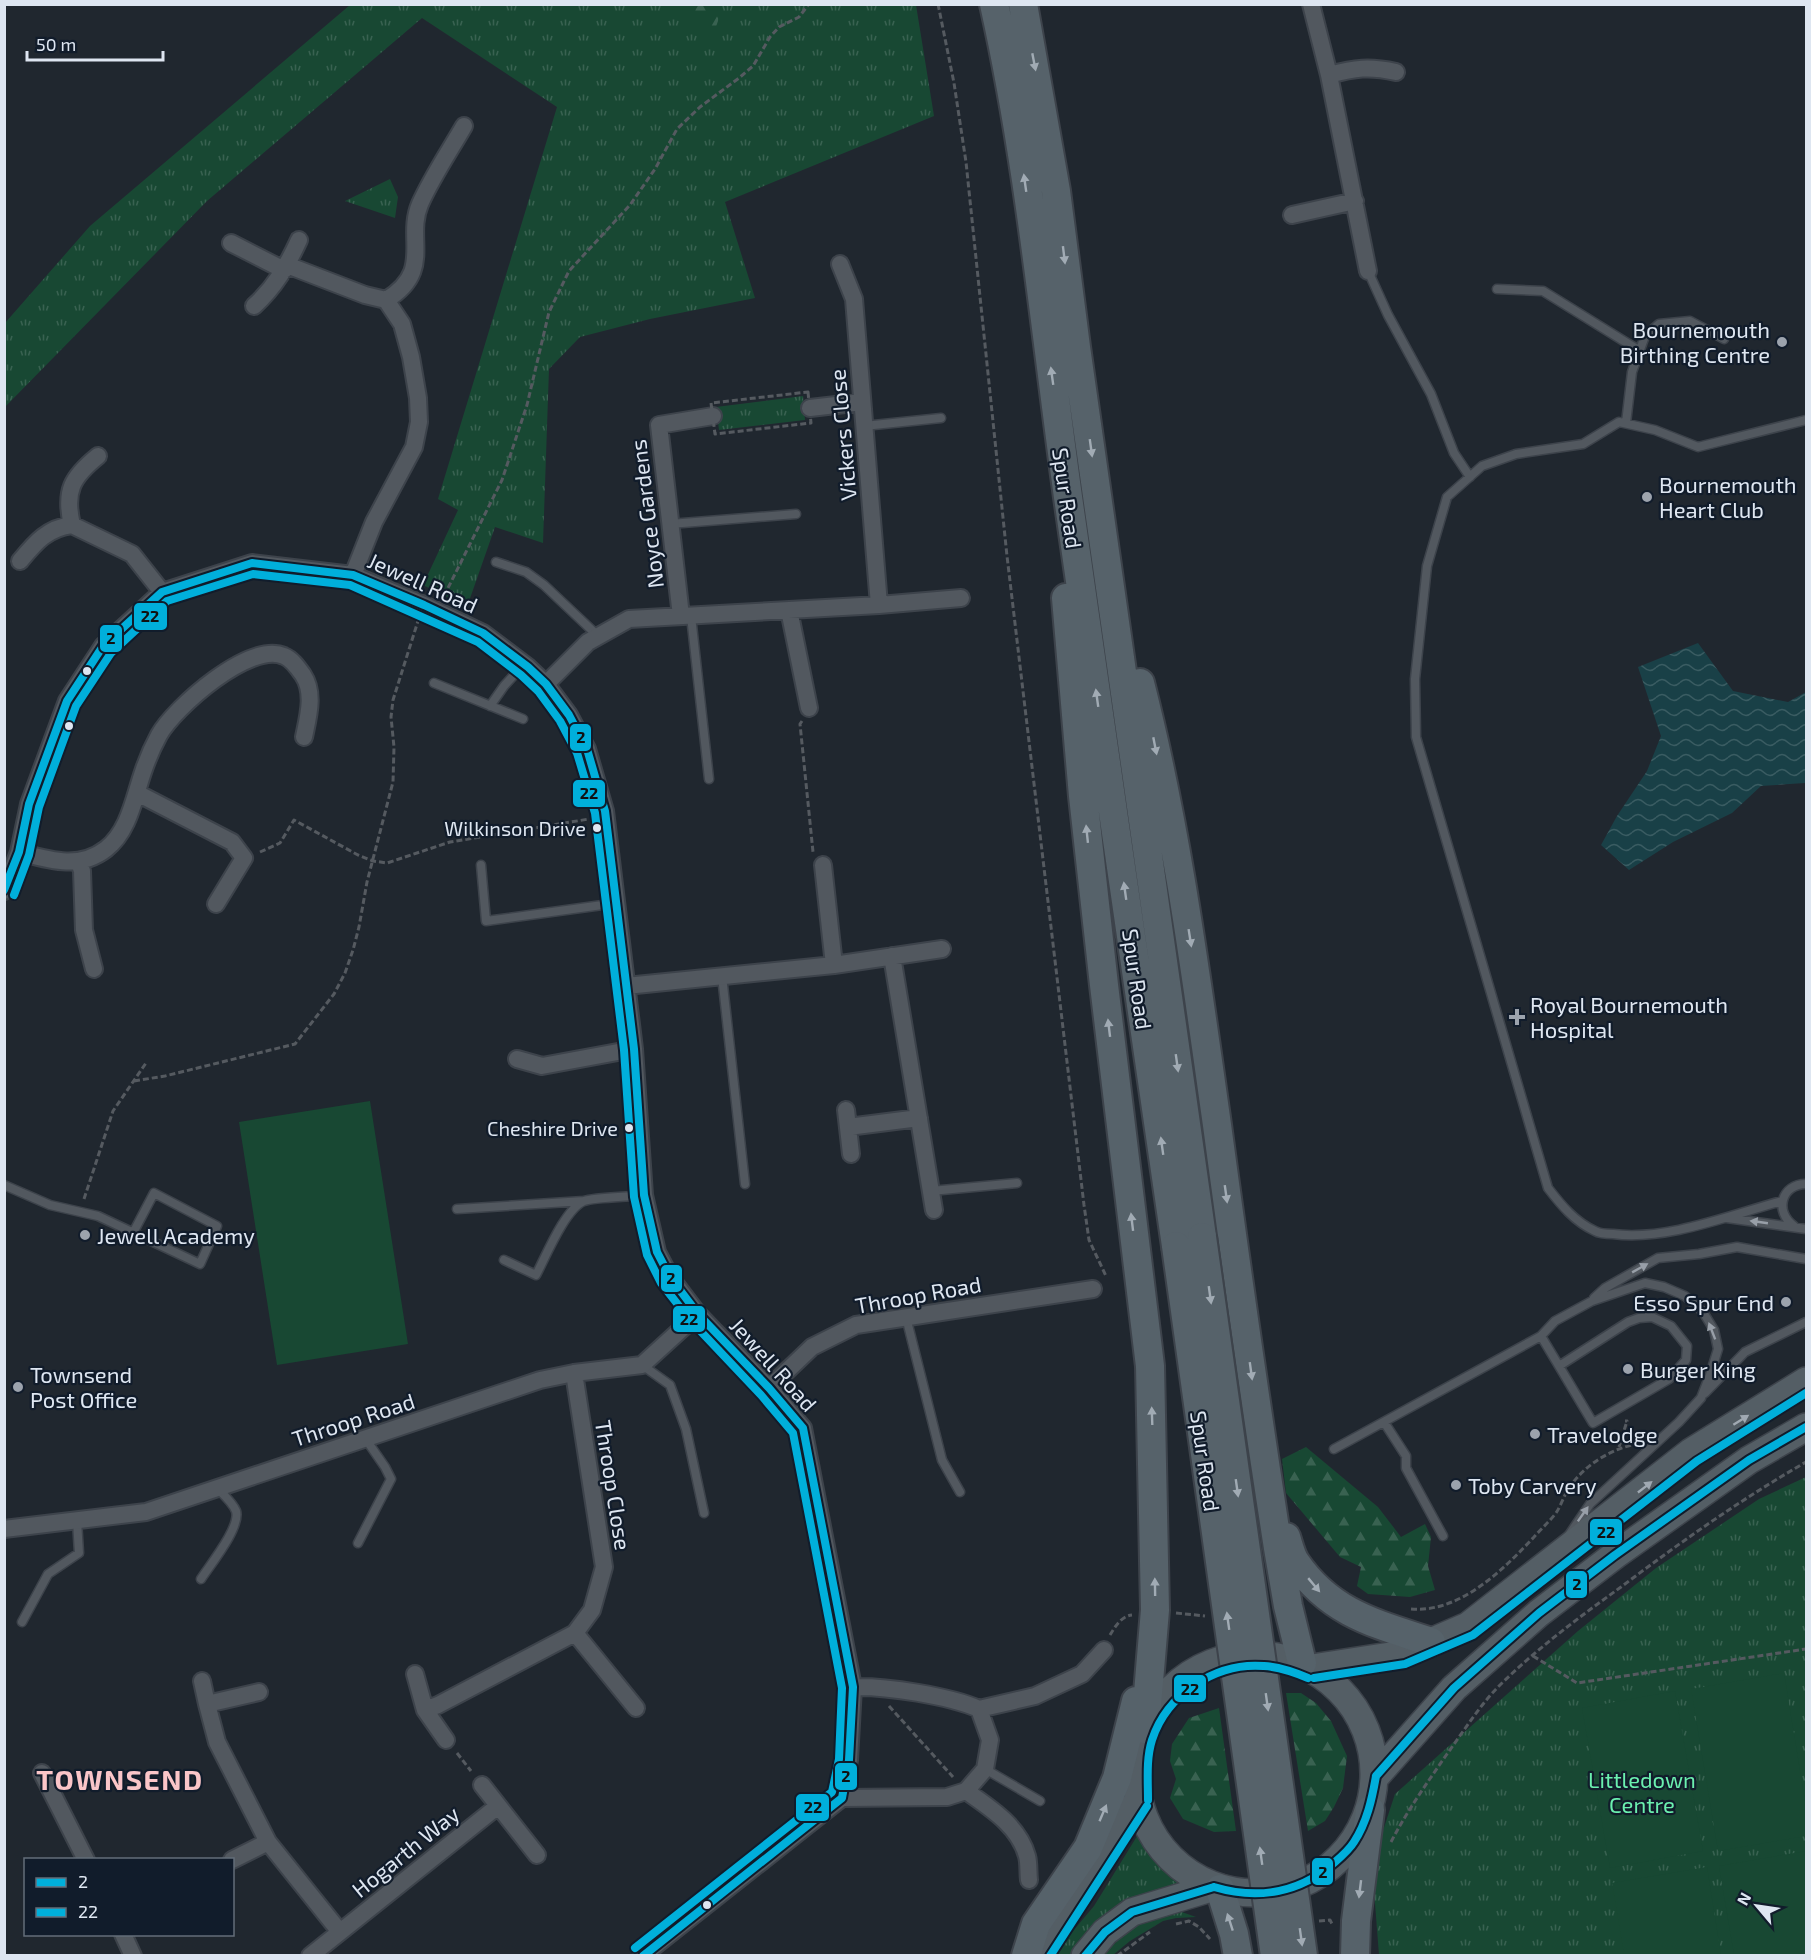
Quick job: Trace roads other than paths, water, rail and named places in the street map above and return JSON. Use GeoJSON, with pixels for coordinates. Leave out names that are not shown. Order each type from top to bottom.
{"type":"FeatureCollection","features":[{"type":"Feature","properties":{"kind":"highway","name":"Spur Road"},"geometry":{"type":"LineString","coordinates":[[994,4],[1016,120],[1068,496],[1303,1956]]}},
{"type":"Feature","properties":{"kind":"highway","name":"Spur Road"},"geometry":{"type":"LineString","coordinates":[[1023,4],[1056,191],[1076,347],[1112,589],[1275,1956]]}},
{"type":"Feature","properties":{"kind":"highway"},"geometry":{"type":"LineString","coordinates":[[1068,496],[1065,611],[1104,985],[1150,1366],[1145,1729]]}},
{"type":"Feature","properties":{"kind":"highway"},"geometry":{"type":"LineString","coordinates":[[1112,589],[1135,664],[1153,735],[1177,862],[1198,990],[1270,1496],[1288,1606],[1307,1666]]}},
{"type":"Feature","properties":{"kind":"highway"},"geometry":{"type":"LineString","coordinates":[[1270,1496],[1295,1562],[1323,1596],[1350,1613],[1431,1642]]}},
{"type":"Feature","properties":{"kind":"highway"},"geometry":{"type":"LineString","coordinates":[[1026,1956],[1036,1924],[1088,1848],[1117,1778],[1147,1618]]}},
{"type":"Feature","properties":{"kind":"highway"},"geometry":{"type":"LineString","coordinates":[[1355,1956],[1356,1921],[1370,1810]]}},
{"type":"Feature","properties":{"kind":"highway"},"geometry":{"type":"LineString","coordinates":[[1217,1888],[1234,1935],[1238,1956]]}},
{"type":"Feature","properties":{"kind":"main road"},"geometry":{"type":"LineString","coordinates":[[1307,1666],[1403,1654],[1468,1626],[1691,1452],[1806,1381]]}},
{"type":"Feature","properties":{"kind":"main road"},"geometry":{"type":"LineString","coordinates":[[1376,1776],[1454,1688],[1539,1613],[1615,1555],[1749,1460],[1806,1427]]}},
{"type":"Feature","properties":{"kind":"main road"},"geometry":{"type":"LineString","coordinates":[[1240,1655],[1271,1655],[1307,1666],[1339,1688],[1359,1713],[1372,1744],[1376,1776],[1370,1810],[1354,1844],[1327,1871],[1294,1888],[1265,1895],[1246,1895],[1217,1888],[1192,1877],[1173,1862],[1158,1844],[1146,1823],[1138,1800],[1136,1764],[1145,1729],[1160,1701],[1183,1679],[1210,1663],[1240,1655]]}},
{"type":"Feature","properties":{"kind":"main road"},"geometry":{"type":"LineString","coordinates":[[1037,1956],[1138,1800]]}},
{"type":"Feature","properties":{"kind":"main road"},"geometry":{"type":"LineString","coordinates":[[1085,1956],[1105,1932],[1132,1912],[1217,1888]]}},
{"type":"Feature","properties":{"kind":"street"},"geometry":{"type":"LineString","coordinates":[[1311,4],[1329,75],[1368,271]]}},
{"type":"Feature","properties":{"kind":"street"},"geometry":{"type":"LineString","coordinates":[[1329,75],[1358,68],[1381,68],[1396,72]]}},
{"type":"Feature","properties":{"kind":"street"},"geometry":{"type":"LineString","coordinates":[[386,300],[402,288],[413,270],[417,254],[416,215],[464,126]]}},
{"type":"Feature","properties":{"kind":"street"},"geometry":{"type":"LineString","coordinates":[[1292,215],[1355,201]]}},
{"type":"Feature","properties":{"kind":"street"},"geometry":{"type":"LineString","coordinates":[[254,306],[270,291],[286,267],[299,240]]}},
{"type":"Feature","properties":{"kind":"street"},"geometry":{"type":"LineString","coordinates":[[231,243],[286,267],[365,295],[386,300],[402,324],[411,357],[418,398],[419,422],[414,447],[374,522],[353,575]]}},
{"type":"Feature","properties":{"kind":"street","name":"Vickers Close"},"geometry":{"type":"LineString","coordinates":[[840,264],[854,299],[879,605]]}},
{"type":"Feature","properties":{"kind":"street"},"geometry":{"type":"LineString","coordinates":[[810,408],[862,402]]}},
{"type":"Feature","properties":{"kind":"street","name":"Noyce Gardens"},"geometry":{"type":"LineString","coordinates":[[686,616],[670,524],[659,425],[713,416]]}},
{"type":"Feature","properties":{"kind":"street"},"geometry":{"type":"LineString","coordinates":[[72,525],[69,491],[84,467],[98,456]]}},
{"type":"Feature","properties":{"kind":"street"},"geometry":{"type":"LineString","coordinates":[[20,561],[38,539],[50,531],[72,525],[132,554],[162,592]]}},
{"type":"Feature","properties":{"kind":"street","name":"Jewell Road"},"geometry":{"type":"LineString","coordinates":[[4,891],[19,852],[29,804],[67,701],[103,646],[162,592],[252,563],[353,575],[483,633],[546,684],[569,715],[587,749],[606,816],[634,1049],[644,1195],[657,1252],[670,1277],[698,1314],[770,1388],[803,1428],[853,1687],[849,1760],[842,1798]]}},
{"type":"Feature","properties":{"kind":"street"},"geometry":{"type":"LineString","coordinates":[[546,684],[588,642],[629,619],[879,605],[961,598]]}},
{"type":"Feature","properties":{"kind":"street"},"geometry":{"type":"LineString","coordinates":[[789,610],[809,708]]}},
{"type":"Feature","properties":{"kind":"street"},"geometry":{"type":"LineString","coordinates":[[19,852],[57,862],[79,862],[94,856],[113,841],[127,820],[143,770],[172,716],[217,677],[247,659],[268,653],[283,655],[304,677],[308,684],[309,707],[304,737]]}},
{"type":"Feature","properties":{"kind":"street"},"geometry":{"type":"LineString","coordinates":[[137,793],[232,842],[244,858],[216,904]]}},
{"type":"Feature","properties":{"kind":"street"},"geometry":{"type":"LineString","coordinates":[[79,862],[82,871],[84,930],[94,969]]}},
{"type":"Feature","properties":{"kind":"street"},"geometry":{"type":"LineString","coordinates":[[824,865],[834,965]]}},
{"type":"Feature","properties":{"kind":"street"},"geometry":{"type":"LineString","coordinates":[[626,986],[834,965],[942,949]]}},
{"type":"Feature","properties":{"kind":"street"},"geometry":{"type":"LineString","coordinates":[[892,956],[934,1210]]}},
{"type":"Feature","properties":{"kind":"street"},"geometry":{"type":"LineString","coordinates":[[517,1059],[542,1066],[634,1049]]}},
{"type":"Feature","properties":{"kind":"street"},"geometry":{"type":"LineString","coordinates":[[851,1154],[847,1118],[919,1118]]}},
{"type":"Feature","properties":{"kind":"street","name":"Throop Road"},"geometry":{"type":"LineString","coordinates":[[770,1388],[812,1347],[856,1325],[1093,1288]]}},
{"type":"Feature","properties":{"kind":"street"},"geometry":{"type":"LineString","coordinates":[[642,1365],[698,1314]]}},
{"type":"Feature","properties":{"kind":"street","name":"Throop Road"},"geometry":{"type":"LineString","coordinates":[[4,1530],[146,1512],[540,1380],[574,1373],[642,1365]]}},
{"type":"Feature","properties":{"kind":"street","name":"Throop Close"},"geometry":{"type":"LineString","coordinates":[[425,1710],[575,1633],[592,1610],[604,1566],[574,1373]]}},
{"type":"Feature","properties":{"kind":"street"},"geometry":{"type":"LineString","coordinates":[[575,1633],[636,1708]]}},
{"type":"Feature","properties":{"kind":"street"},"geometry":{"type":"LineString","coordinates":[[853,1687],[871,1686],[964,1702],[979,1709],[1035,1696],[1082,1674],[1104,1650]]}},
{"type":"Feature","properties":{"kind":"street"},"geometry":{"type":"LineString","coordinates":[[415,1674],[425,1710],[446,1740]]}},
{"type":"Feature","properties":{"kind":"street"},"geometry":{"type":"LineString","coordinates":[[202,1681],[217,1743],[268,1842],[340,1932]]}},
{"type":"Feature","properties":{"kind":"street"},"geometry":{"type":"LineString","coordinates":[[207,1704],[259,1692]]}},
{"type":"Feature","properties":{"kind":"street"},"geometry":{"type":"LineString","coordinates":[[642,1956],[842,1798],[946,1797],[966,1791],[985,1769],[990,1740],[979,1709]]}},
{"type":"Feature","properties":{"kind":"street"},"geometry":{"type":"LineString","coordinates":[[42,1773],[85,1858]]}},
{"type":"Feature","properties":{"kind":"street"},"geometry":{"type":"LineString","coordinates":[[482,1785],[537,1855]]}},
{"type":"Feature","properties":{"kind":"street"},"geometry":{"type":"LineString","coordinates":[[966,1791],[991,1808],[1012,1827],[1027,1855],[1029,1880]]}},
{"type":"Feature","properties":{"kind":"street","name":"Hogarth Way"},"geometry":{"type":"LineString","coordinates":[[310,1956],[498,1806]]}},
{"type":"Feature","properties":{"kind":"street"},"geometry":{"type":"LineString","coordinates":[[234,1859],[268,1842]]}},
{"type":"Feature","properties":{"kind":"street"},"geometry":{"type":"LineString","coordinates":[[123,1936],[133,1956]]}},
{"type":"Feature","properties":{"kind":"lane"},"geometry":{"type":"LineString","coordinates":[[1368,271],[1388,315],[1431,394],[1450,445],[1470,477]]}},
{"type":"Feature","properties":{"kind":"lane"},"geometry":{"type":"LineString","coordinates":[[1497,289],[1543,291],[1640,351]]}},
{"type":"Feature","properties":{"kind":"lane"},"geometry":{"type":"LineString","coordinates":[[1626,423],[1632,372],[1645,336],[1659,324],[1690,321],[1724,339]]}},
{"type":"Feature","properties":{"kind":"lane"},"geometry":{"type":"LineString","coordinates":[[864,426],[941,418]]}},
{"type":"Feature","properties":{"kind":"lane"},"geometry":{"type":"LineString","coordinates":[[1782,1201],[1662,1233],[1629,1236],[1597,1232],[1561,1206],[1548,1188],[1416,737],[1415,679],[1427,566],[1447,497],[1482,466],[1516,454],[1583,444],[1619,422],[1655,430],[1698,447],[1806,420]]}},
{"type":"Feature","properties":{"kind":"lane"},"geometry":{"type":"LineString","coordinates":[[670,524],[796,514]]}},
{"type":"Feature","properties":{"kind":"lane"},"geometry":{"type":"LineString","coordinates":[[496,562],[525,572],[544,585],[598,636]]}},
{"type":"Feature","properties":{"kind":"lane"},"geometry":{"type":"LineString","coordinates":[[686,616],[710,779]]}},
{"type":"Feature","properties":{"kind":"lane"},"geometry":{"type":"LineString","coordinates":[[490,706],[524,664]]}},
{"type":"Feature","properties":{"kind":"lane"},"geometry":{"type":"LineString","coordinates":[[434,683],[523,719]]}},
{"type":"Feature","properties":{"kind":"lane"},"geometry":{"type":"LineString","coordinates":[[481,865],[486,921],[617,903]]}},
{"type":"Feature","properties":{"kind":"lane"},"geometry":{"type":"LineString","coordinates":[[722,976],[746,1184]]}},
{"type":"Feature","properties":{"kind":"lane"},"geometry":{"type":"LineString","coordinates":[[931,1191],[1017,1183]]}},
{"type":"Feature","properties":{"kind":"lane"},"geometry":{"type":"LineString","coordinates":[[1794,1227],[1784,1215],[1782,1201],[1790,1188],[1806,1184]]}},
{"type":"Feature","properties":{"kind":"lane"},"geometry":{"type":"LineString","coordinates":[[4,1185],[50,1205],[98,1216],[133,1233],[200,1264],[217,1226],[154,1193],[133,1233]]}},
{"type":"Feature","properties":{"kind":"lane"},"geometry":{"type":"LineString","coordinates":[[457,1209],[644,1195]]}},
{"type":"Feature","properties":{"kind":"lane"},"geometry":{"type":"LineString","coordinates":[[504,1260],[536,1275],[563,1224],[573,1210],[584,1201]]}},
{"type":"Feature","properties":{"kind":"lane"},"geometry":{"type":"LineString","coordinates":[[1723,1217],[1806,1229]]}},
{"type":"Feature","properties":{"kind":"lane"},"geometry":{"type":"LineString","coordinates":[[1592,1301],[1605,1288],[1658,1258],[1737,1247],[1806,1259]]}},
{"type":"Feature","properties":{"kind":"lane"},"geometry":{"type":"LineString","coordinates":[[1334,1449],[1540,1336],[1555,1321],[1592,1301],[1645,1283],[1664,1287],[1685,1296],[1703,1312],[1714,1330],[1718,1349],[1701,1398]]}},
{"type":"Feature","properties":{"kind":"lane"},"geometry":{"type":"LineString","coordinates":[[906,1317],[942,1460],[960,1492]]}},
{"type":"Feature","properties":{"kind":"lane"},"geometry":{"type":"LineString","coordinates":[[1540,1336],[1593,1423],[1669,1379],[1686,1360],[1687,1346],[1671,1326],[1652,1317],[1639,1318],[1628,1322],[1559,1366]]}},
{"type":"Feature","properties":{"kind":"lane"},"geometry":{"type":"LineString","coordinates":[[1550,1562],[1590,1503],[1678,1422],[1745,1352],[1806,1322]]}},
{"type":"Feature","properties":{"kind":"lane"},"geometry":{"type":"LineString","coordinates":[[642,1365],[670,1385],[686,1429],[704,1513]]}},
{"type":"Feature","properties":{"kind":"lane"},"geometry":{"type":"LineString","coordinates":[[1384,1422],[1406,1456],[1406,1468],[1443,1536]]}},
{"type":"Feature","properties":{"kind":"lane"},"geometry":{"type":"LineString","coordinates":[[358,1543],[391,1479],[365,1438]]}},
{"type":"Feature","properties":{"kind":"lane"},"geometry":{"type":"LineString","coordinates":[[201,1579],[230,1536],[236,1518],[236,1510],[217,1488]]}},
{"type":"Feature","properties":{"kind":"lane"},"geometry":{"type":"LineString","coordinates":[[22,1622],[48,1574],[79,1553],[77,1521]]}},
{"type":"Feature","properties":{"kind":"lane"},"geometry":{"type":"LineString","coordinates":[[985,1769],[1040,1801]]}},
{"type":"Feature","properties":{"kind":"water"},"geometry":{"type":"Polygon","coordinates":[[[1698,643],[1733,691],[1788,702],[1806,692],[1806,781],[1805,783],[1761,786],[1732,813],[1673,842],[1629,870],[1601,845],[1647,771],[1661,736],[1638,667],[1698,643]]]}},
{"type":"Feature","properties":{"kind":"place","name":"Bournemouth Birthing Centre"},"geometry":{"type":"Point","coordinates":[1782,342]}},
{"type":"Feature","properties":{"kind":"place","name":"Bournemouth Heart Club"},"geometry":{"type":"Point","coordinates":[1647,497]}},
{"type":"Feature","properties":{"kind":"place","name":"Wilkinson Drive"},"geometry":{"type":"Point","coordinates":[597,828]}},
{"type":"Feature","properties":{"kind":"place","name":"Royal Bournemouth Hospital"},"geometry":{"type":"Point","coordinates":[1517,1017]}},
{"type":"Feature","properties":{"kind":"place","name":"Cheshire Drive"},"geometry":{"type":"Point","coordinates":[629,1128]}},
{"type":"Feature","properties":{"kind":"place","name":"Jewell Academy"},"geometry":{"type":"Point","coordinates":[85,1235]}},
{"type":"Feature","properties":{"kind":"place","name":"Esso Spur End"},"geometry":{"type":"Point","coordinates":[1786,1302]}},
{"type":"Feature","properties":{"kind":"place","name":"Burger King"},"geometry":{"type":"Point","coordinates":[1628,1369]}},
{"type":"Feature","properties":{"kind":"place","name":"Townsend Post Office"},"geometry":{"type":"Point","coordinates":[18,1387]}},
{"type":"Feature","properties":{"kind":"place","name":"Travelodge"},"geometry":{"type":"Point","coordinates":[1535,1434]}},
{"type":"Feature","properties":{"kind":"place","name":"Toby Carvery"},"geometry":{"type":"Point","coordinates":[1456,1485]}},
{"type":"Feature","properties":{"kind":"district","name":"TOWNSEND"},"geometry":{"type":"Point","coordinates":[120,1779]}},
{"type":"Feature","properties":{"kind":"park label","name":"Littledown Centre"},"geometry":{"type":"Point","coordinates":[1642,1792]}}]}
